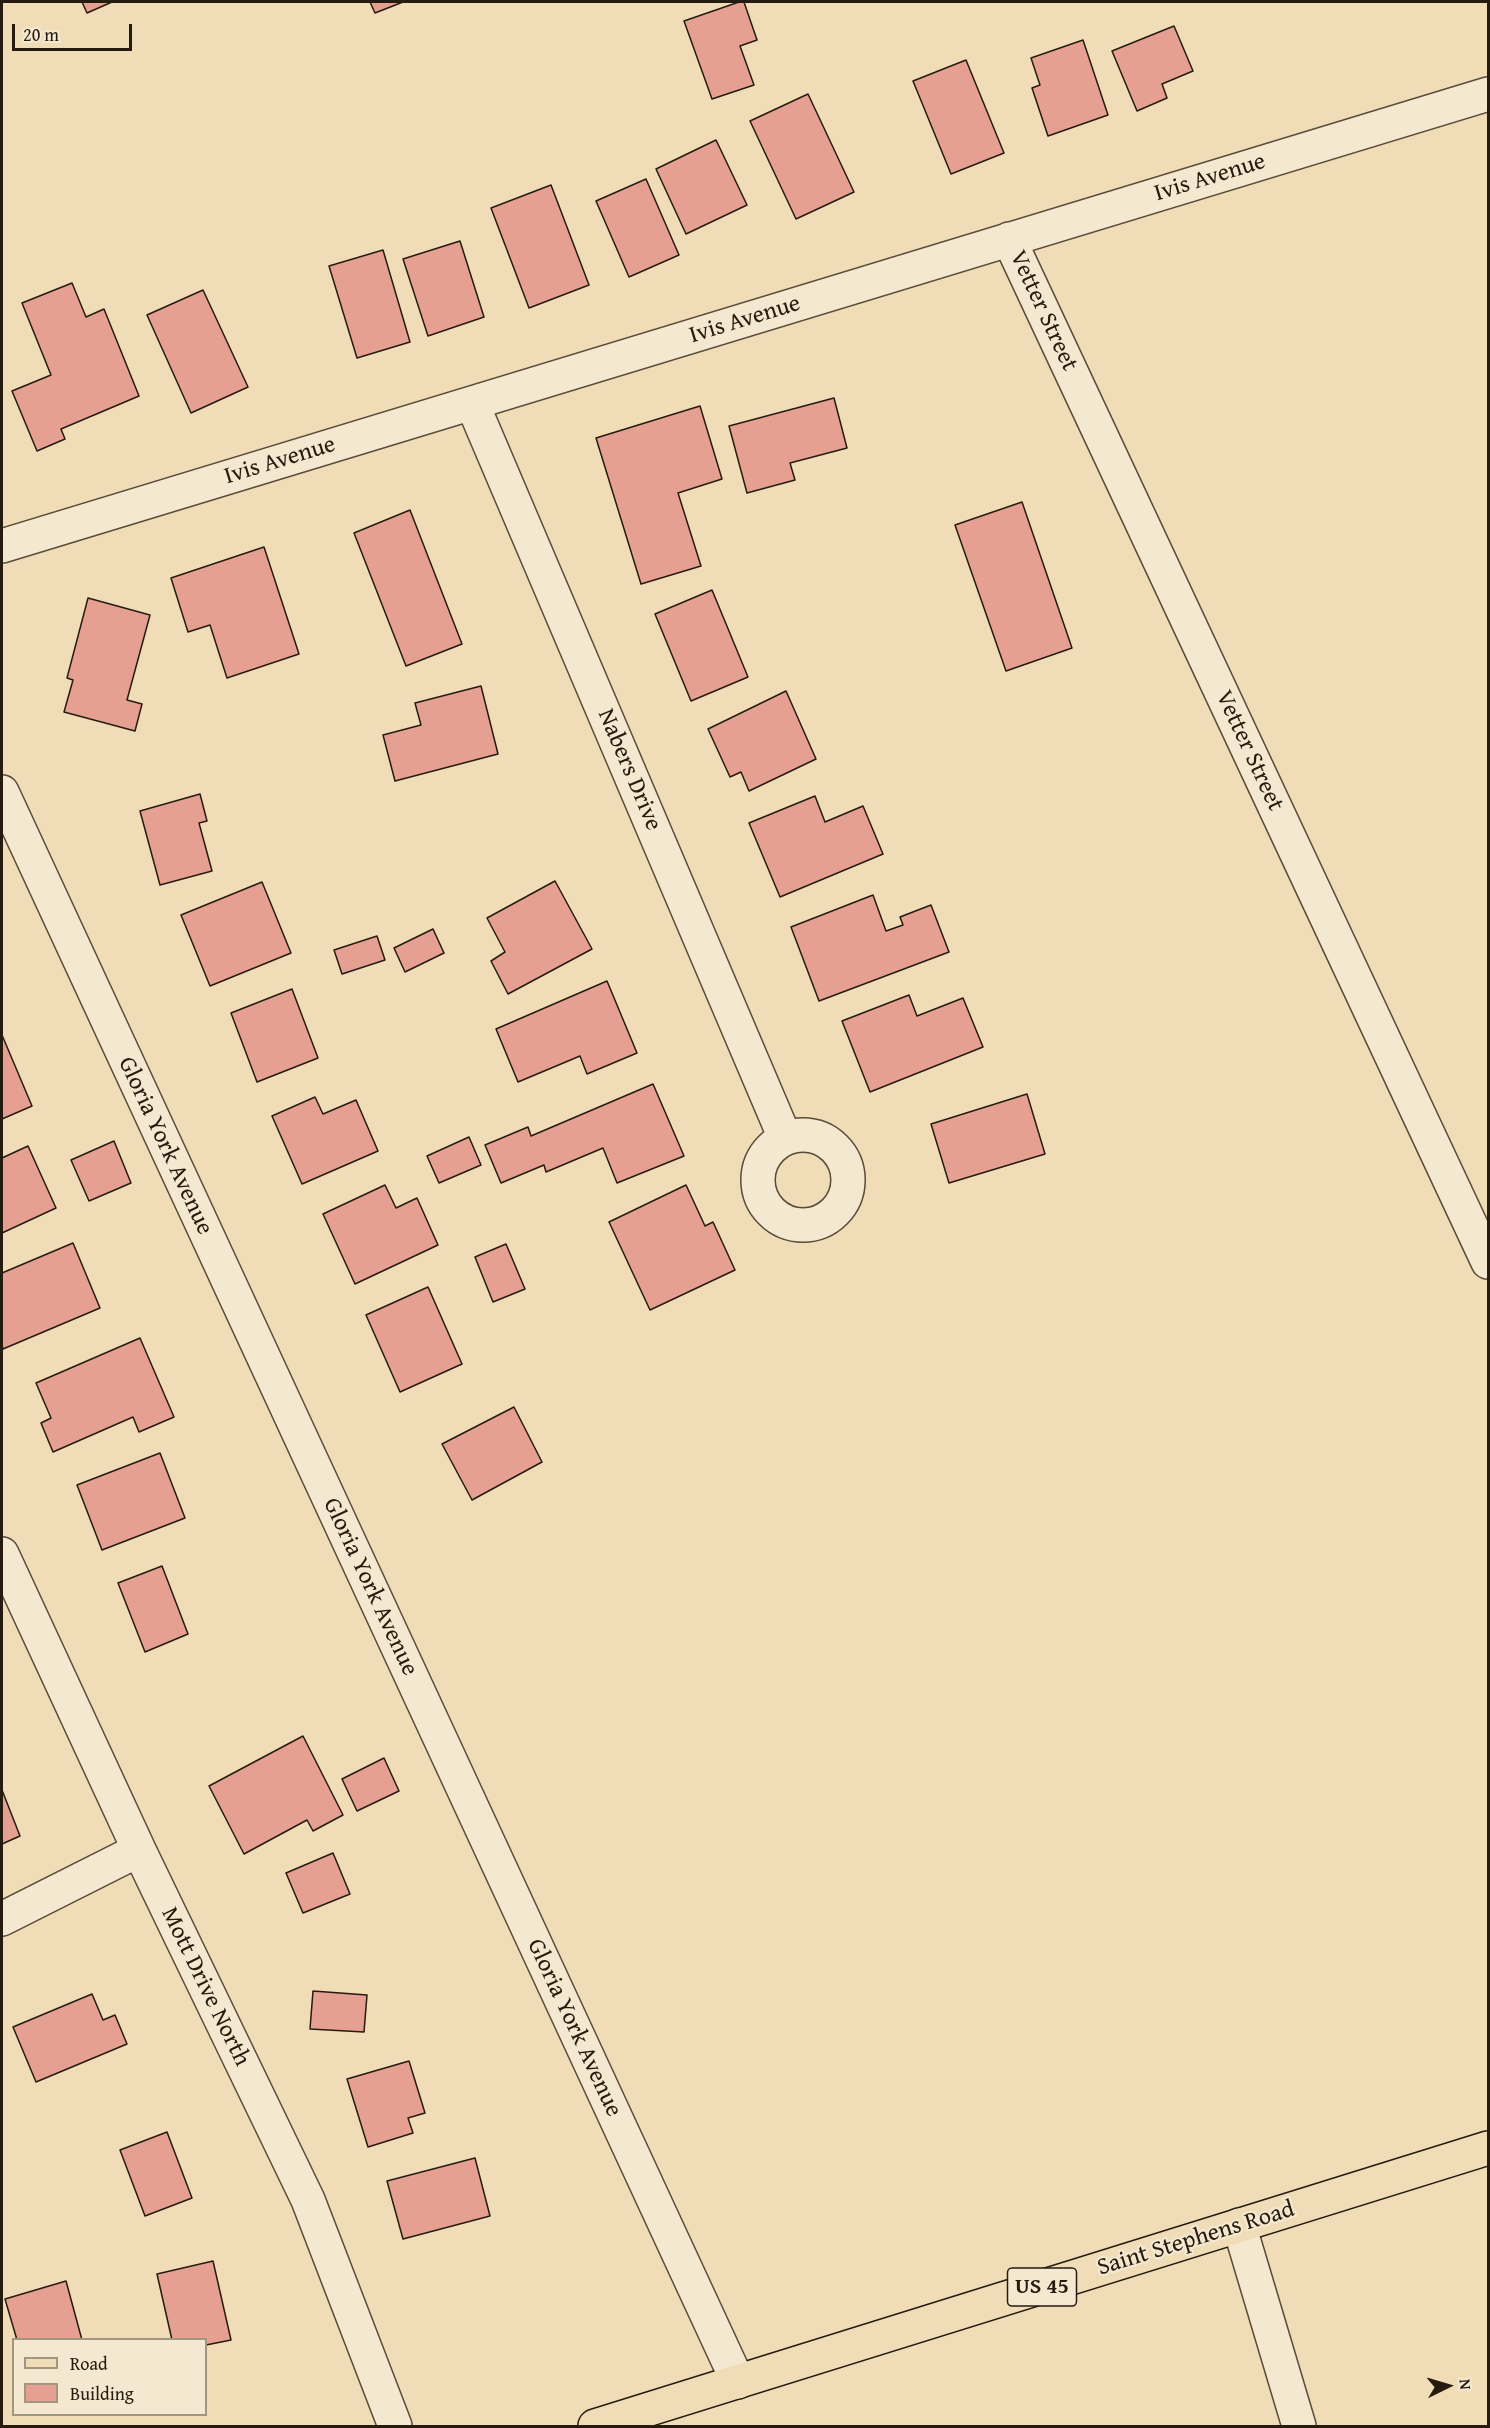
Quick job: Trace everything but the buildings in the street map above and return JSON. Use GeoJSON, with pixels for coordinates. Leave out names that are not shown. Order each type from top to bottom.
{"type":"FeatureCollection","features":[{"type":"Feature","properties":{"kind":"main road","name":"Saint Stephens Road"},"geometry":{"type":"LineString","coordinates":[[595,2427],[1488,2148]]}},
{"type":"Feature","properties":{"kind":"street","name":"Ivis Avenue"},"geometry":{"type":"LineString","coordinates":[[2,546],[1488,93]]}},
{"type":"Feature","properties":{"kind":"street","name":"Vetter Street"},"geometry":{"type":"LineString","coordinates":[[1009,239],[1488,1262]]}},
{"type":"Feature","properties":{"kind":"street","name":"Nabers Drive"},"geometry":{"type":"LineString","coordinates":[[472,402],[785,1138]]}},
{"type":"Feature","properties":{"kind":"street","name":"Gloria York Avenue"},"geometry":{"type":"LineString","coordinates":[[2,792],[738,2382]]}},
{"type":"Feature","properties":{"kind":"street","name":"Mott Drive North"},"geometry":{"type":"LineString","coordinates":[[2,1554],[139,1850],[308,2200],[395,2427]]}},
{"type":"Feature","properties":{"kind":"street"},"geometry":{"type":"LineString","coordinates":[[2,1919],[139,1850]]}},
{"type":"Feature","properties":{"kind":"street"},"geometry":{"type":"LineString","coordinates":[[1239,2225],[1299,2427]]}}]}
